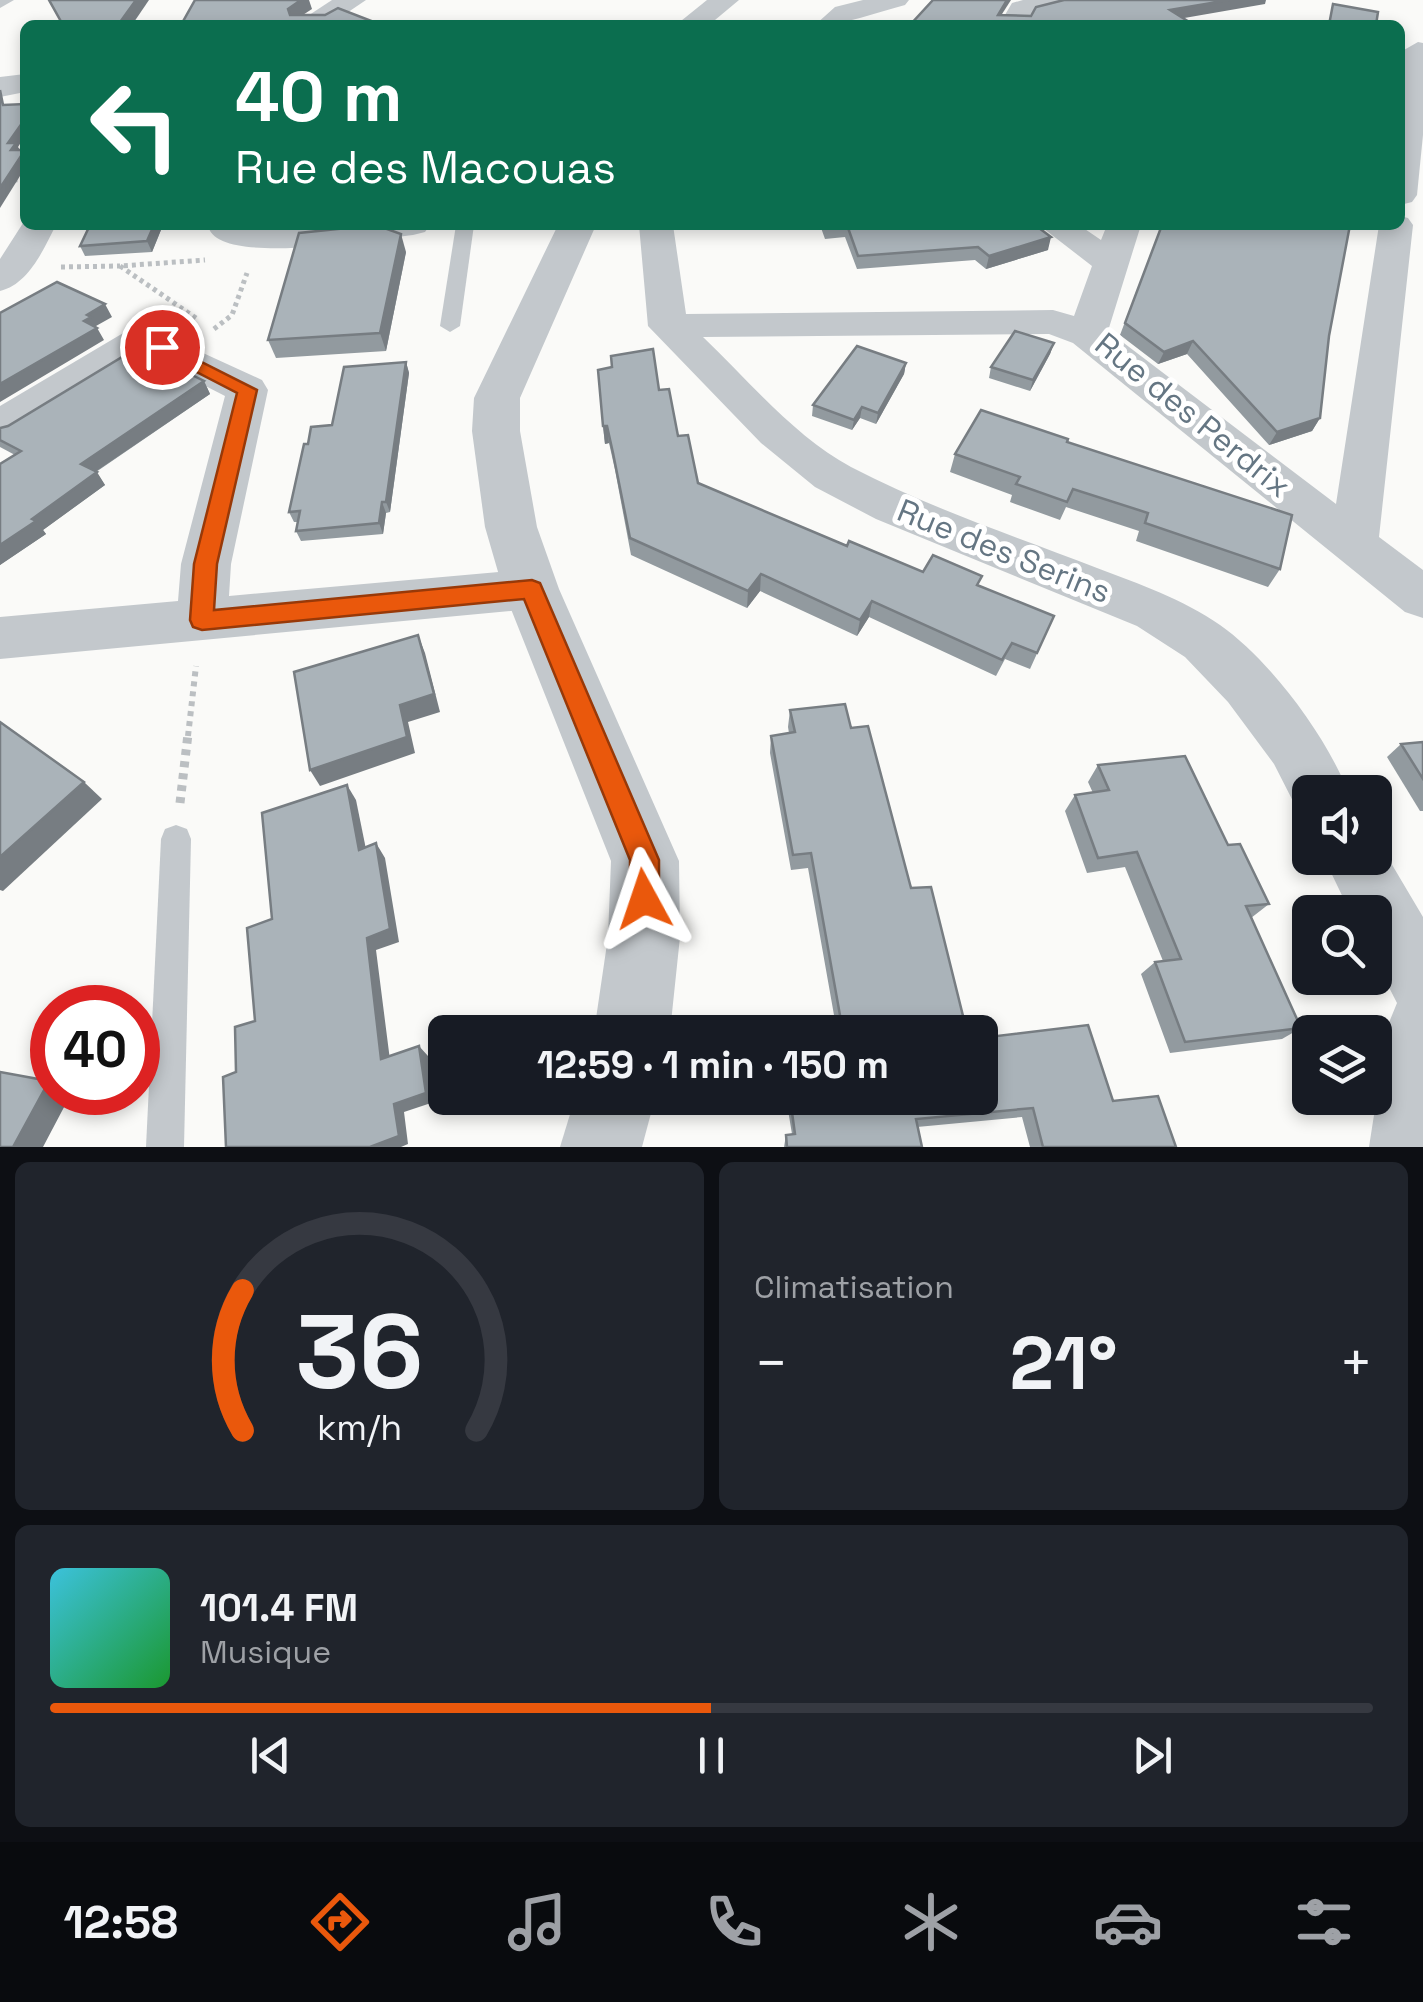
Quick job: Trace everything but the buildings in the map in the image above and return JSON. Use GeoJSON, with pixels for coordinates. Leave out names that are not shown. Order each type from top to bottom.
{"type":"FeatureCollection","features":[{"type":"Feature","properties":{"kind":"street"},"geometry":{"type":"LineString","coordinates":[[317,20],[352,0]]}},
{"type":"Feature","properties":{"kind":"street"},"geometry":{"type":"LineString","coordinates":[[697,20],[726,0]]}},
{"type":"Feature","properties":{"kind":"street"},"geometry":{"type":"LineString","coordinates":[[834,20],[844,12],[896,0]]}},
{"type":"Feature","properties":{"kind":"street"},"geometry":{"type":"LineString","coordinates":[[1015,20],[1021,8],[1045,1]]}},
{"type":"Feature","properties":{"kind":"street"},"geometry":{"type":"LineString","coordinates":[[1405,130],[1418,50],[1423,51]]}},
{"type":"Feature","properties":{"kind":"street"},"geometry":{"type":"LineString","coordinates":[[0,280],[18,261],[36,230]]}},
{"type":"Feature","properties":{"kind":"street"},"geometry":{"type":"LineString","coordinates":[[225,230],[257,247],[378,230]]}},
{"type":"Feature","properties":{"kind":"street"},"geometry":{"type":"LineString","coordinates":[[575,230],[497,398],[500,469],[511,527],[532,589],[644,860],[644,938],[634,1015]]}},
{"type":"Feature","properties":{"kind":"street"},"geometry":{"type":"LineString","coordinates":[[657,230],[668,326],[1053,322],[1087,334]]}},
{"type":"Feature","properties":{"kind":"street"},"geometry":{"type":"LineString","coordinates":[[1063,230],[1112,263]]}},
{"type":"Feature","properties":{"kind":"street","name":"Rue des Perdrix"},"geometry":{"type":"LineString","coordinates":[[1122,230],[1087,334],[1423,598]]}},
{"type":"Feature","properties":{"kind":"street"},"geometry":{"type":"LineString","coordinates":[[1354,543],[1395,230]]}},
{"type":"Feature","properties":{"kind":"street","name":"Rue des Serins"},"geometry":{"type":"LineString","coordinates":[[668,326],[777,432],[831,476],[893,508],[1156,612],[1204,642],[1294,746],[1310,775]]}},
{"type":"Feature","properties":{"kind":"street"},"geometry":{"type":"LineString","coordinates":[[0,425],[144,338],[189,338],[247,390],[206,564],[202,620]]}},
{"type":"Feature","properties":{"kind":"street"},"geometry":{"type":"LineString","coordinates":[[0,638],[532,589]]}},
{"type":"Feature","properties":{"kind":"street"},"geometry":{"type":"LineString","coordinates":[[1364,875],[1423,983]]}},
{"type":"Feature","properties":{"kind":"street"},"geometry":{"type":"LineString","coordinates":[[1406,1147],[1423,1025]]}},
{"type":"Feature","properties":{"kind":"street"},"geometry":{"type":"LineString","coordinates":[[601,1147],[610,1115]]}},
{"type":"Feature","properties":{"kind":"lane"},"geometry":{"type":"LineString","coordinates":[[450,326],[464,230]]}},
{"type":"Feature","properties":{"kind":"lane"},"geometry":{"type":"LineString","coordinates":[[164,1147],[176,839]]}},
{"type":"Feature","properties":{"kind":"path"},"geometry":{"type":"LineString","coordinates":[[257,247],[232,315],[189,338],[120,266],[257,247]]}},
{"type":"Feature","properties":{"kind":"path"},"geometry":{"type":"LineString","coordinates":[[176,839],[202,620]]}},
{"type":"Feature","properties":{"kind":"route"},"geometry":{"type":"LineString","coordinates":[[162,347],[247,390],[206,564],[202,620],[532,589],[644,860],[644,899]]}}]}
